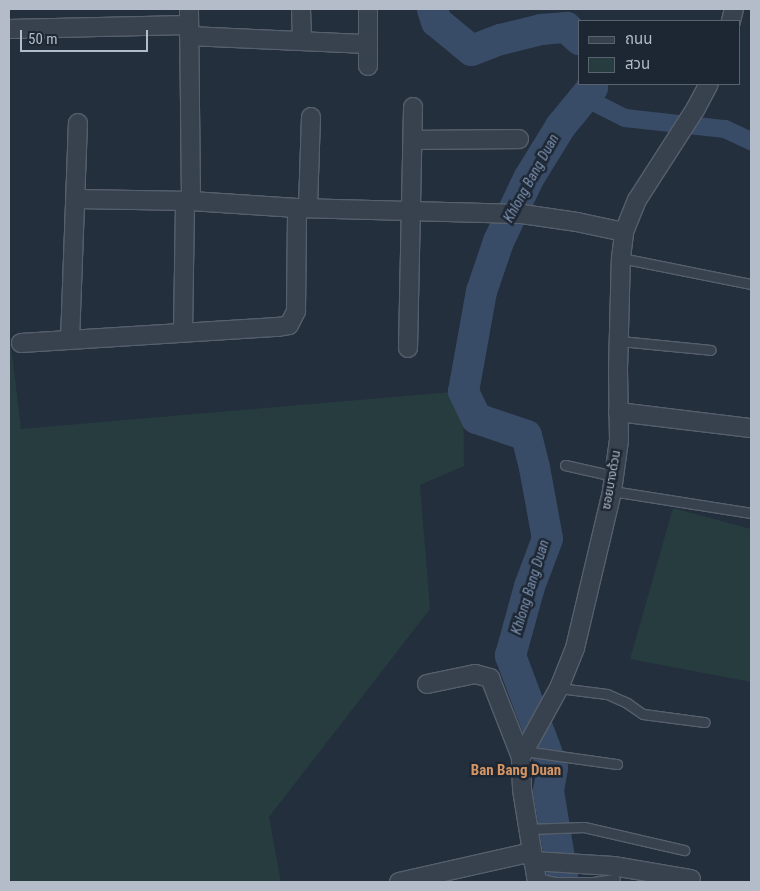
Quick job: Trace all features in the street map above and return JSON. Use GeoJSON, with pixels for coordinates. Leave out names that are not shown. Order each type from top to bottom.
{"type":"FeatureCollection","features":[{"type":"Feature","properties":{"kind":"street"},"geometry":{"type":"LineString","coordinates":[[301,9],[302,41]]}},
{"type":"Feature","properties":{"kind":"street"},"geometry":{"type":"LineString","coordinates":[[368,9],[368,66]]}},
{"type":"Feature","properties":{"kind":"street"},"geometry":{"type":"LineString","coordinates":[[182,332],[188,201],[189,23]]}},
{"type":"Feature","properties":{"kind":"street"},"geometry":{"type":"LineString","coordinates":[[9,29],[189,23],[302,41],[368,44]]}},
{"type":"Feature","properties":{"kind":"street","name":"ซอยบางด้วน"},"geometry":{"type":"LineString","coordinates":[[528,751],[575,648],[613,483],[618,440],[621,258],[624,232],[637,200],[696,108],[708,85]]}},
{"type":"Feature","properties":{"kind":"street"},"geometry":{"type":"LineString","coordinates":[[408,348],[410,210],[414,140],[413,107]]}},
{"type":"Feature","properties":{"kind":"street"},"geometry":{"type":"LineString","coordinates":[[21,343],[182,332],[278,328],[289,325],[296,311],[311,117]]}},
{"type":"Feature","properties":{"kind":"street"},"geometry":{"type":"LineString","coordinates":[[70,340],[78,123]]}},
{"type":"Feature","properties":{"kind":"street"},"geometry":{"type":"LineString","coordinates":[[414,140],[519,139]]}},
{"type":"Feature","properties":{"kind":"street"},"geometry":{"type":"LineString","coordinates":[[76,199],[188,201],[303,207],[491,212],[522,214],[577,222],[624,232]]}},
{"type":"Feature","properties":{"kind":"street"},"geometry":{"type":"LineString","coordinates":[[618,412],[751,428]]}},
{"type":"Feature","properties":{"kind":"street"},"geometry":{"type":"LineString","coordinates":[[427,684],[476,674],[490,678],[528,751],[522,789],[536,828],[537,867]]}},
{"type":"Feature","properties":{"kind":"street"},"geometry":{"type":"LineString","coordinates":[[399,882],[570,862],[691,879]]}},
{"type":"Feature","properties":{"kind":"lane"},"geometry":{"type":"LineString","coordinates":[[621,258],[751,284]]}},
{"type":"Feature","properties":{"kind":"lane"},"geometry":{"type":"LineString","coordinates":[[620,342],[711,350]]}},
{"type":"Feature","properties":{"kind":"lane"},"geometry":{"type":"LineString","coordinates":[[565,465],[613,483],[751,513]]}},
{"type":"Feature","properties":{"kind":"lane"},"geometry":{"type":"LineString","coordinates":[[555,694],[607,694],[627,703],[642,714],[704,722]]}},
{"type":"Feature","properties":{"kind":"lane"},"geometry":{"type":"LineString","coordinates":[[528,751],[617,764]]}},
{"type":"Feature","properties":{"kind":"lane"},"geometry":{"type":"LineString","coordinates":[[536,828],[584,827],[684,850]]}},
{"type":"Feature","properties":{"kind":"lane"},"geometry":{"type":"LineString","coordinates":[[537,867],[555,882],[591,882],[615,879]]}},
{"type":"Feature","properties":{"kind":"green space"},"geometry":{"type":"Polygon","coordinates":[[[9,329],[21,429],[463,391],[464,466],[420,485],[430,609],[269,817],[281,882],[9,882],[9,329]]]}},
{"type":"Feature","properties":{"kind":"green space"},"geometry":{"type":"Polygon","coordinates":[[[673,508],[751,529],[751,682],[630,659],[673,508]]]}},
{"type":"Feature","properties":{"kind":"waterway","name":"Khlong Bang Duan"},"geometry":{"type":"LineString","coordinates":[[432,9],[436,21],[471,50],[500,39],[541,29],[566,27],[578,38]]}},
{"type":"Feature","properties":{"kind":"waterway","name":"Khlong Bang Duan"},"geometry":{"type":"LineString","coordinates":[[563,882],[548,790],[552,767],[510,655],[529,586],[547,538],[534,467],[526,435],[476,418],[463,391],[481,291],[498,241],[528,178],[560,126],[592,85]]}},
{"type":"Feature","properties":{"kind":"waterway"},"geometry":{"type":"LineString","coordinates":[[583,97],[625,118],[725,129],[751,141]]}},
{"type":"Feature","properties":{"kind":"district","name":"Ban Bang Duan"},"geometry":{"type":"Point","coordinates":[516,771]}}]}
